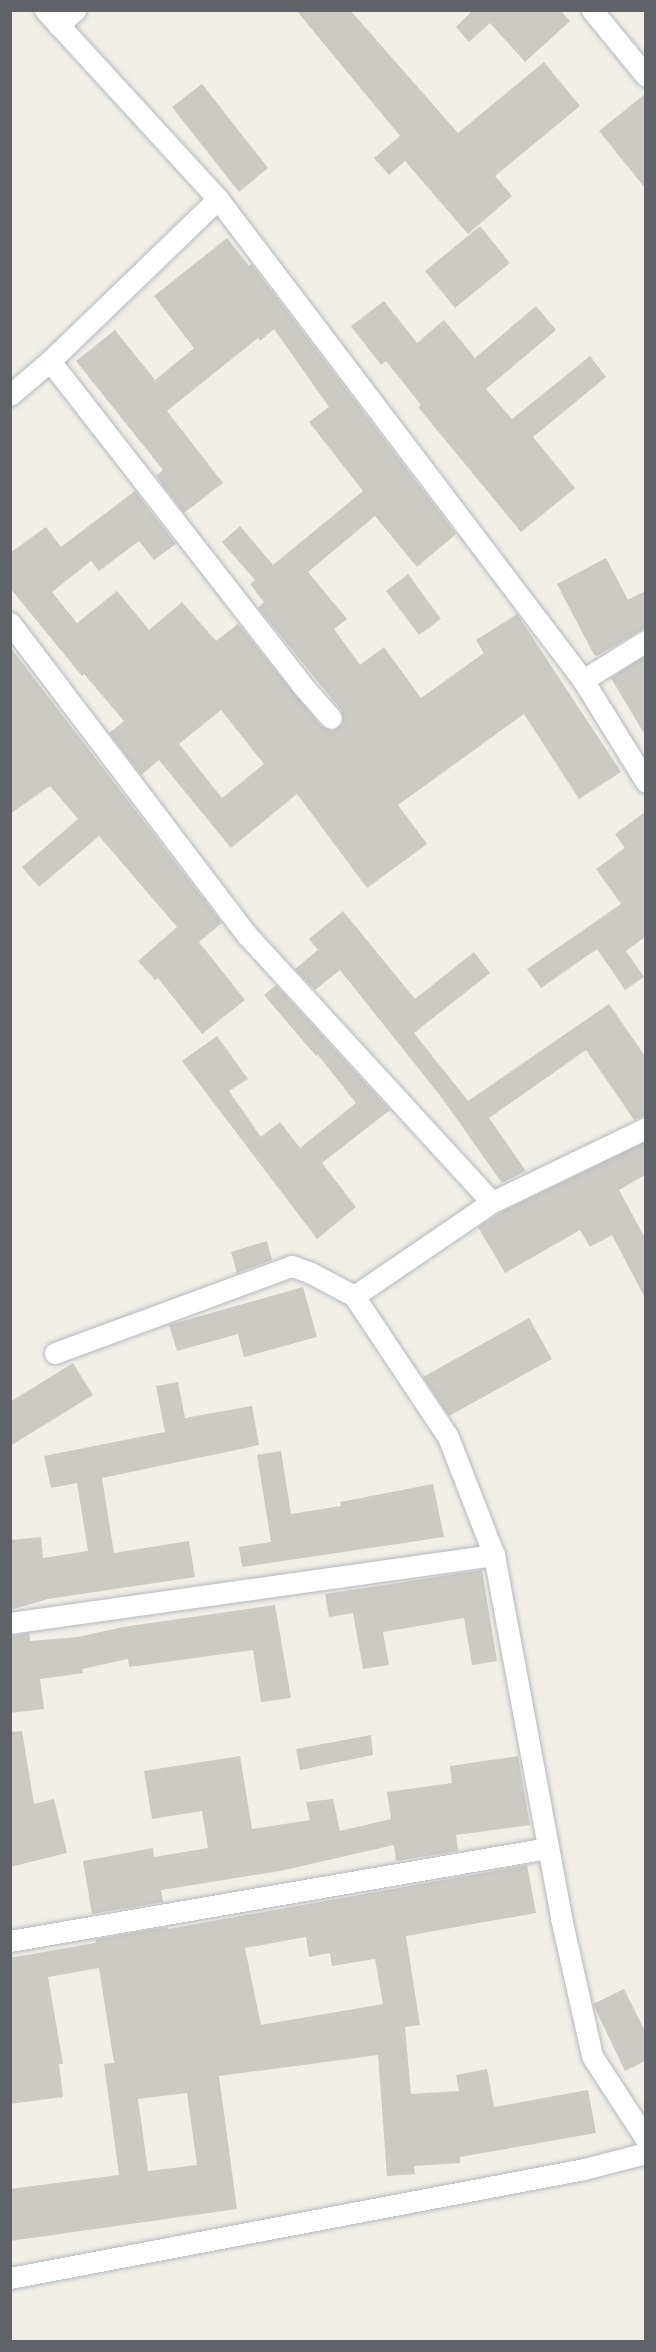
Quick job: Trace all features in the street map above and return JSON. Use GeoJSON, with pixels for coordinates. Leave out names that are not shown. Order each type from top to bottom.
{"type":"FeatureCollection","features":[{"type":"Feature","properties":{"kind":"street"},"geometry":{"type":"LineString","coordinates":[[75,10],[51,18],[218,199],[583,680],[645,783]]}},
{"type":"Feature","properties":{"kind":"street"},"geometry":{"type":"LineString","coordinates":[[592,10],[645,76]]}},
{"type":"Feature","properties":{"kind":"street"},"geometry":{"type":"LineString","coordinates":[[10,394],[50,361],[218,199]]}},
{"type":"Feature","properties":{"kind":"street"},"geometry":{"type":"LineString","coordinates":[[50,361],[301,684],[331,718]]}},
{"type":"Feature","properties":{"kind":"street"},"geometry":{"type":"LineString","coordinates":[[10,623],[247,935],[492,1202]]}},
{"type":"Feature","properties":{"kind":"street"},"geometry":{"type":"LineString","coordinates":[[583,680],[645,641]]}},
{"type":"Feature","properties":{"kind":"street"},"geometry":{"type":"LineString","coordinates":[[354,1296],[492,1202],[645,1128]]}},
{"type":"Feature","properties":{"kind":"street"},"geometry":{"type":"LineString","coordinates":[[55,1353],[291,1266],[311,1273],[354,1296],[448,1437],[494,1555],[548,1848],[592,2056],[645,2139]]}},
{"type":"Feature","properties":{"kind":"street"},"geometry":{"type":"LineString","coordinates":[[10,1623],[494,1555]]}},
{"type":"Feature","properties":{"kind":"street"},"geometry":{"type":"LineString","coordinates":[[10,1941],[548,1848]]}},
{"type":"Feature","properties":{"kind":"street"},"geometry":{"type":"LineString","coordinates":[[10,2278],[584,2169],[645,2153]]}},
{"type":"Feature","properties":{"kind":"building"},"geometry":{"type":"Polygon","coordinates":[[[296,10],[350,10],[458,133],[544,62],[580,106],[495,176],[512,196],[468,234],[405,161],[389,175],[374,158],[400,136],[296,10]]]}},
{"type":"Feature","properties":{"kind":"building"},"geometry":{"type":"Polygon","coordinates":[[[473,10],[560,10],[570,21],[525,62],[490,23],[469,42],[456,27],[473,10]]]}},
{"type":"Feature","properties":{"kind":"building"},"geometry":{"type":"Polygon","coordinates":[[[202,84],[268,168],[239,192],[172,107],[202,84]]]}},
{"type":"Feature","properties":{"kind":"building"},"geometry":{"type":"Polygon","coordinates":[[[645,94],[645,188],[599,131],[645,94]]]}},
{"type":"Feature","properties":{"kind":"building"},"geometry":{"type":"Polygon","coordinates":[[[480,226],[510,263],[455,308],[425,271],[480,226]]]}},
{"type":"Feature","properties":{"kind":"building"},"geometry":{"type":"Polygon","coordinates":[[[227,238],[249,266],[251,264],[255,269],[456,534],[417,567],[375,516],[308,572],[347,619],[334,629],[360,665],[384,647],[421,698],[484,653],[476,640],[517,614],[621,772],[579,799],[524,714],[398,805],[427,844],[367,888],[297,794],[231,848],[159,760],[141,775],[109,733],[124,721],[84,674],[82,676],[10,588],[10,553],[46,527],[61,547],[135,491],[176,544],[154,560],[139,541],[99,571],[91,561],[52,592],[77,623],[117,591],[149,630],[182,602],[216,641],[238,624],[321,726],[333,731],[343,723],[341,710],[258,608],[264,602],[250,584],[255,580],[222,542],[240,526],[273,565],[363,491],[309,422],[329,407],[274,329],[260,341],[258,338],[167,411],[223,483],[184,513],[156,476],[163,470],[76,361],[115,330],[155,380],[194,348],[154,296],[227,238]],[[221,710],[179,744],[222,798],[264,764],[221,710]]]}},
{"type":"Feature","properties":{"kind":"building"},"geometry":{"type":"Polygon","coordinates":[[[384,301],[417,343],[444,320],[475,358],[536,306],[556,330],[486,389],[512,419],[590,356],[606,377],[533,437],[575,488],[521,532],[418,407],[421,405],[386,361],[381,365],[351,326],[384,301]]]}},
{"type":"Feature","properties":{"kind":"building"},"geometry":{"type":"Polygon","coordinates":[[[606,558],[628,600],[645,591],[645,628],[597,656],[594,655],[557,584],[606,558]]]}},
{"type":"Feature","properties":{"kind":"building"},"geometry":{"type":"Polygon","coordinates":[[[408,574],[441,619],[419,635],[386,591],[408,574]]]}},
{"type":"Feature","properties":{"kind":"building"},"geometry":{"type":"Polygon","coordinates":[[[10,647],[222,923],[199,942],[245,1000],[202,1034],[158,978],[155,980],[138,961],[177,927],[99,836],[39,887],[22,867],[78,819],[50,786],[10,814],[10,647]]]}},
{"type":"Feature","properties":{"kind":"building"},"geometry":{"type":"Polygon","coordinates":[[[645,656],[645,735],[611,678],[645,656]]]}},
{"type":"Feature","properties":{"kind":"building"},"geometry":{"type":"Polygon","coordinates":[[[645,812],[645,937],[626,951],[644,977],[625,990],[597,949],[541,988],[527,969],[621,904],[596,869],[625,848],[615,834],[645,812]]]}},
{"type":"Feature","properties":{"kind":"building"},"geometry":{"type":"Polygon","coordinates":[[[343,911],[415,999],[474,952],[490,973],[414,1033],[468,1101],[609,1004],[645,1056],[645,1115],[634,1120],[586,1050],[489,1118],[526,1171],[502,1183],[442,1098],[340,970],[315,990],[295,969],[318,950],[309,939],[343,911]]]}},
{"type":"Feature","properties":{"kind":"building"},"geometry":{"type":"Polygon","coordinates":[[[276,985],[390,1110],[322,1163],[356,1207],[317,1239],[182,1061],[217,1036],[248,1079],[229,1091],[261,1137],[280,1122],[300,1148],[356,1103],[318,1055],[316,1056],[264,995],[276,985]]]}},
{"type":"Feature","properties":{"kind":"building"},"geometry":{"type":"Polygon","coordinates":[[[645,1142],[645,1175],[619,1190],[645,1238],[645,1298],[612,1235],[590,1247],[580,1230],[505,1273],[478,1227],[505,1210],[645,1142]]]}},
{"type":"Feature","properties":{"kind":"building"},"geometry":{"type":"Polygon","coordinates":[[[267,1241],[272,1260],[237,1273],[231,1252],[267,1241]]]}},
{"type":"Feature","properties":{"kind":"building"},"geometry":{"type":"Polygon","coordinates":[[[303,1287],[317,1337],[244,1357],[238,1334],[177,1351],[169,1325],[303,1287]]]}},
{"type":"Feature","properties":{"kind":"building"},"geometry":{"type":"Polygon","coordinates":[[[529,1318],[552,1359],[449,1416],[423,1377],[529,1318]]]}},
{"type":"Feature","properties":{"kind":"building"},"geometry":{"type":"Polygon","coordinates":[[[73,1363],[93,1395],[10,1446],[10,1402],[73,1363]]]}},
{"type":"Feature","properties":{"kind":"building"},"geometry":{"type":"Polygon","coordinates":[[[178,1382],[185,1418],[252,1406],[259,1445],[102,1478],[114,1553],[189,1541],[195,1577],[48,1599],[10,1610],[10,1540],[41,1537],[43,1558],[88,1551],[77,1483],[51,1488],[44,1456],[165,1432],[156,1386],[178,1382]]]}},
{"type":"Feature","properties":{"kind":"building"},"geometry":{"type":"Polygon","coordinates":[[[281,1451],[291,1514],[341,1506],[340,1502],[433,1484],[444,1537],[242,1567],[239,1547],[271,1542],[257,1455],[281,1451]]]}},
{"type":"Feature","properties":{"kind":"building"},"geometry":{"type":"Polygon","coordinates":[[[482,1570],[497,1661],[472,1665],[464,1618],[383,1632],[389,1665],[363,1669],[353,1613],[329,1617],[325,1594],[482,1570]]]}},
{"type":"Feature","properties":{"kind":"building"},"geometry":{"type":"Polygon","coordinates":[[[275,1605],[291,1698],[261,1702],[253,1650],[129,1667],[128,1659],[82,1669],[83,1673],[40,1679],[44,1709],[10,1713],[10,1636],[29,1633],[30,1641],[78,1637],[123,1627],[275,1605]]]}},
{"type":"Feature","properties":{"kind":"building"},"geometry":{"type":"Polygon","coordinates":[[[22,1731],[34,1804],[54,1799],[67,1853],[10,1867],[10,1732],[22,1731]]]}},
{"type":"Feature","properties":{"kind":"building"},"geometry":{"type":"Polygon","coordinates":[[[371,1735],[373,1755],[300,1770],[296,1749],[371,1735]]]}},
{"type":"Feature","properties":{"kind":"building"},"geometry":{"type":"Polygon","coordinates":[[[240,1756],[252,1829],[310,1820],[306,1802],[333,1799],[340,1831],[391,1819],[387,1792],[452,1783],[450,1766],[518,1756],[530,1825],[456,1835],[458,1851],[396,1861],[394,1845],[280,1871],[161,1890],[163,1902],[92,1914],[83,1861],[153,1848],[154,1857],[208,1848],[202,1811],[152,1819],[144,1771],[240,1756]]]}},
{"type":"Feature","properties":{"kind":"building"},"geometry":{"type":"Polygon","coordinates":[[[527,1865],[536,1913],[406,1936],[420,2025],[405,2027],[411,2094],[459,2091],[456,2075],[487,2069],[494,2107],[588,2090],[596,2133],[460,2157],[460,2163],[414,2166],[415,2174],[387,2176],[378,2055],[219,2076],[237,2209],[10,2241],[10,2189],[119,2175],[104,2064],[114,2063],[99,1968],[48,1977],[63,2064],[59,2064],[63,2097],[10,2104],[10,1958],[95,1943],[97,1939],[168,1927],[168,1929],[527,1865]],[[306,1937],[245,1948],[261,2025],[383,2004],[375,1959],[332,1966],[330,1953],[309,1957],[306,1937]],[[187,2093],[138,2099],[148,2171],[197,2165],[187,2093]]]}},
{"type":"Feature","properties":{"kind":"building"},"geometry":{"type":"Polygon","coordinates":[[[624,1989],[645,2031],[645,2061],[625,2071],[593,2004],[624,1989]]]}}]}
